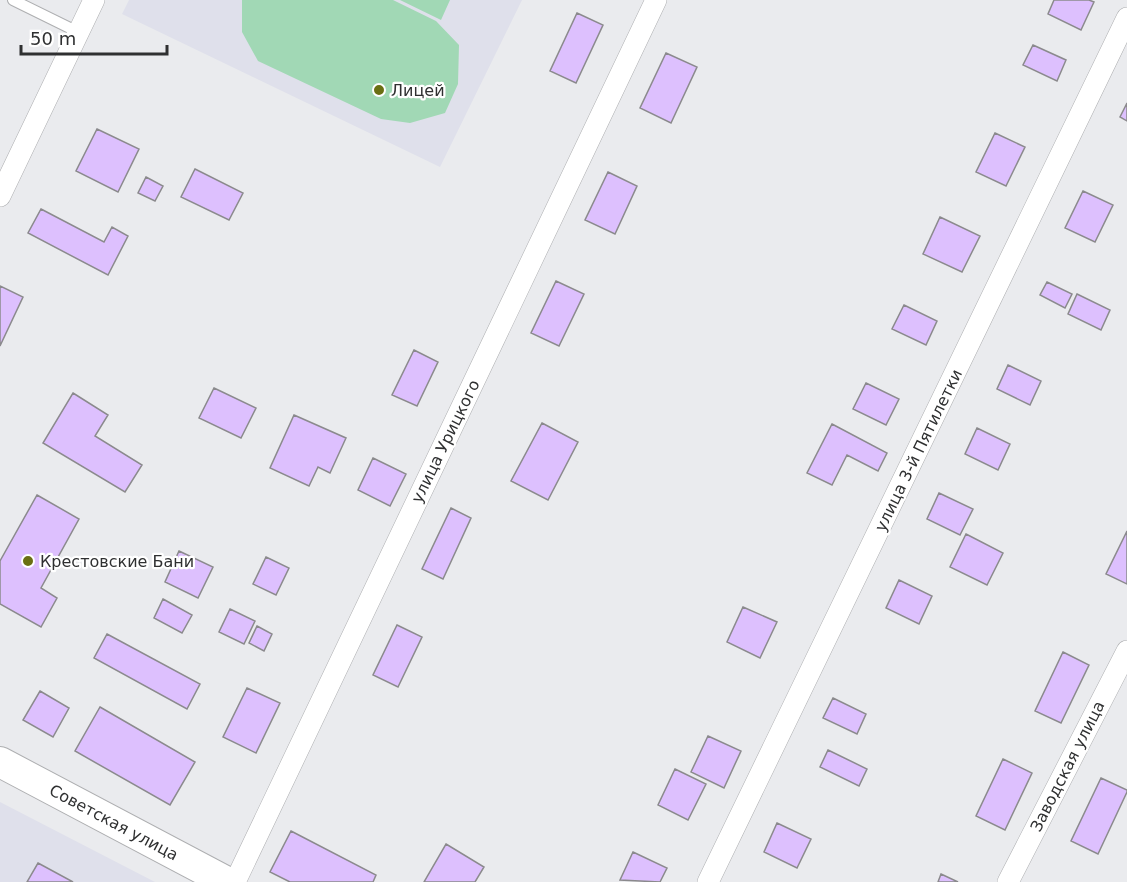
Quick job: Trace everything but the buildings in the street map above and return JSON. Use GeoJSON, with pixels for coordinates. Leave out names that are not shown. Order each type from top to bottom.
{"type":"FeatureCollection","features":[{"type":"Feature","properties":{"kind":"street"},"geometry":{"type":"LineString","coordinates":[[0,196],[94,0]]}},
{"type":"Feature","properties":{"kind":"street","name":"улица Урицкого"},"geometry":{"type":"LineString","coordinates":[[235,882],[656,0]]}},
{"type":"Feature","properties":{"kind":"street","name":"улица 3-й Пятилетки"},"geometry":{"type":"LineString","coordinates":[[708,882],[1127,18]]}},
{"type":"Feature","properties":{"kind":"street","name":"Заводская улица"},"geometry":{"type":"LineString","coordinates":[[1008,882],[1127,651]]}},
{"type":"Feature","properties":{"kind":"street","name":"Советская улица"},"geometry":{"type":"LineString","coordinates":[[0,762],[227,882]]}},
{"type":"Feature","properties":{"kind":"lane"},"geometry":{"type":"LineString","coordinates":[[13,0],[78,32]]}},
{"type":"Feature","properties":{"kind":"shaded area","name":"Лицей"},"geometry":{"type":"Polygon","coordinates":[[[129,0],[522,0],[440,167],[122,14],[129,0]]]}},
{"type":"Feature","properties":{"kind":"shaded area"},"geometry":{"type":"Polygon","coordinates":[[[0,802],[155,882],[0,882],[0,802]]]}},
{"type":"Feature","properties":{"kind":"green space"},"geometry":{"type":"Polygon","coordinates":[[[242,0],[393,0],[436,21],[459,45],[458,84],[445,113],[410,123],[381,119],[258,61],[242,32],[242,0]]]}},
{"type":"Feature","properties":{"kind":"green space"},"geometry":{"type":"Polygon","coordinates":[[[400,0],[450,0],[441,20],[400,0]]]}},
{"type":"Feature","properties":{"kind":"place","name":"Лицей"},"geometry":{"type":"Point","coordinates":[379,90]}},
{"type":"Feature","properties":{"kind":"place","name":"Крестовские Бани"},"geometry":{"type":"Point","coordinates":[28,561]}}]}
